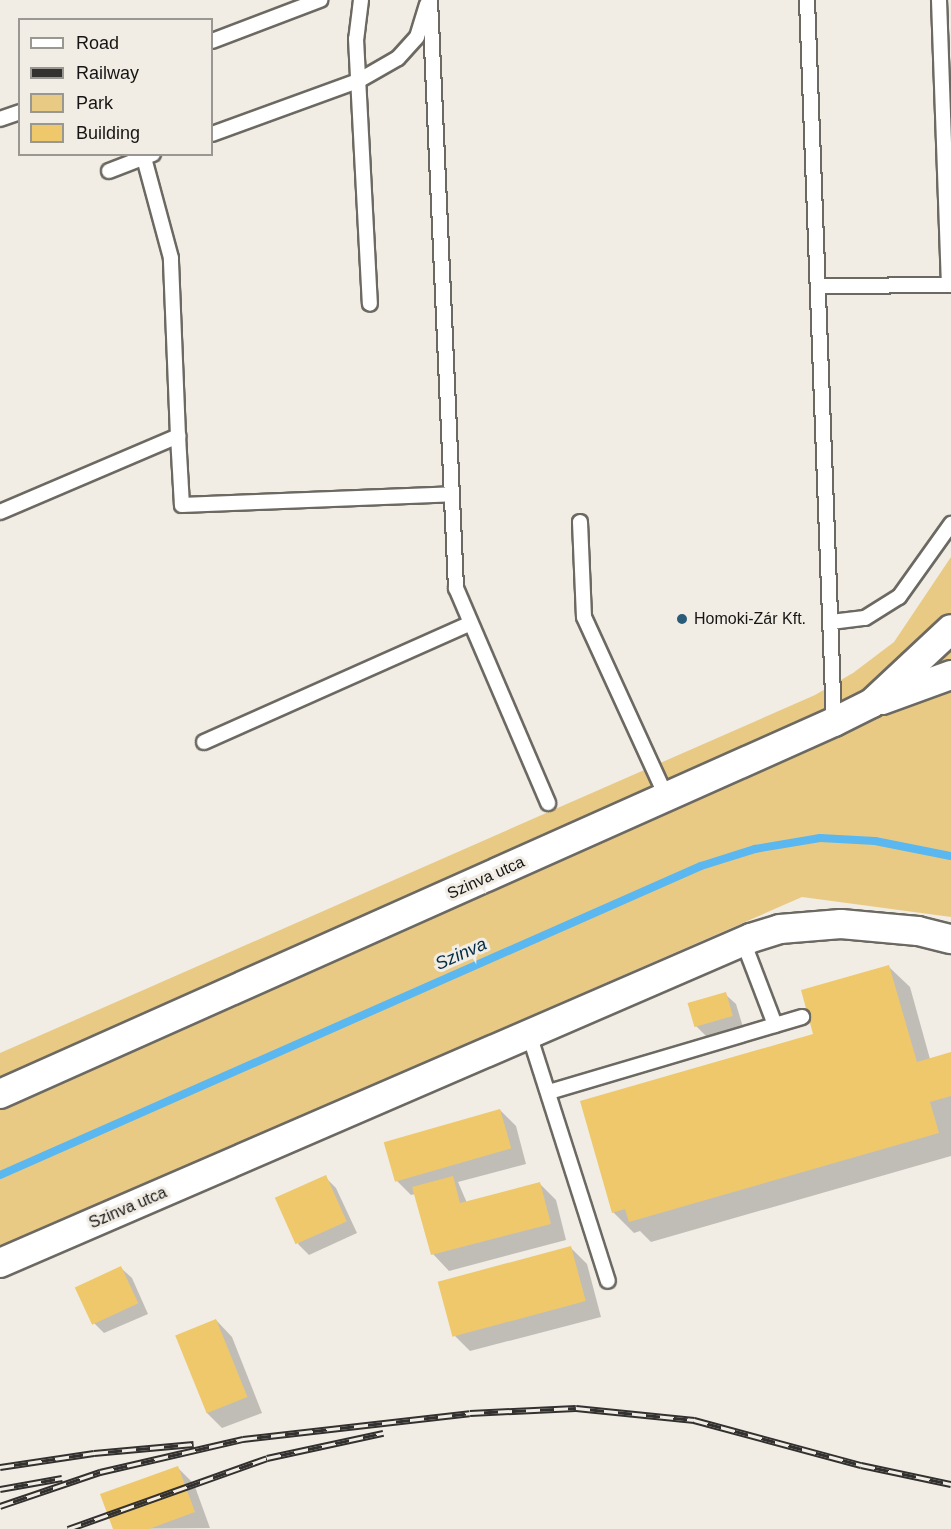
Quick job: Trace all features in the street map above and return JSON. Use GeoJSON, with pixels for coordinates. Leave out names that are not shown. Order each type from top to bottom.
{"type":"FeatureCollection","features":[{"type":"Feature","properties":{"kind":"street","name":"Szinva utca"},"geometry":{"type":"LineString","coordinates":[[0,1094],[834,722],[872,703],[951,629]]}},
{"type":"Feature","properties":{"kind":"street"},"geometry":{"type":"LineString","coordinates":[[872,703],[951,675]]}},
{"type":"Feature","properties":{"kind":"street","name":"Szinva utca"},"geometry":{"type":"LineString","coordinates":[[0,1263],[747,939],[780,929],[841,924],[918,931],[951,939]]}},
{"type":"Feature","properties":{"kind":"lane"},"geometry":{"type":"LineString","coordinates":[[361,0],[356,39],[370,304]]}},
{"type":"Feature","properties":{"kind":"lane"},"geometry":{"type":"LineString","coordinates":[[213,134],[358,81],[409,49],[430,0]]}},
{"type":"Feature","properties":{"kind":"lane"},"geometry":{"type":"LineString","coordinates":[[430,0],[456,588],[469,624],[548,803]]}},
{"type":"Feature","properties":{"kind":"lane"},"geometry":{"type":"LineString","coordinates":[[807,0],[834,722]]}},
{"type":"Feature","properties":{"kind":"lane"},"geometry":{"type":"LineString","coordinates":[[818,286],[950,285],[939,0]]}},
{"type":"Feature","properties":{"kind":"lane"},"geometry":{"type":"LineString","coordinates":[[213,40],[316,1]]}},
{"type":"Feature","properties":{"kind":"lane"},"geometry":{"type":"LineString","coordinates":[[0,119],[18,113]]}},
{"type":"Feature","properties":{"kind":"lane"},"geometry":{"type":"LineString","coordinates":[[109,171],[149,156],[171,258],[182,505],[452,494]]}},
{"type":"Feature","properties":{"kind":"lane"},"geometry":{"type":"LineString","coordinates":[[0,512],[178,436]]}},
{"type":"Feature","properties":{"kind":"lane"},"geometry":{"type":"LineString","coordinates":[[580,522],[584,617],[668,798]]}},
{"type":"Feature","properties":{"kind":"lane"},"geometry":{"type":"LineString","coordinates":[[831,622],[865,618],[899,597],[951,524]]}},
{"type":"Feature","properties":{"kind":"lane"},"geometry":{"type":"LineString","coordinates":[[204,742],[469,624]]}},
{"type":"Feature","properties":{"kind":"lane"},"geometry":{"type":"LineString","coordinates":[[747,939],[775,1025]]}},
{"type":"Feature","properties":{"kind":"lane"},"geometry":{"type":"LineString","coordinates":[[549,1092],[802,1017]]}},
{"type":"Feature","properties":{"kind":"lane"},"geometry":{"type":"LineString","coordinates":[[529,1034],[608,1281]]}},
{"type":"Feature","properties":{"kind":"green space"},"geometry":{"type":"Polygon","coordinates":[[[951,557],[951,917],[802,897],[0,1248],[0,1053],[815,695],[853,673],[894,642],[951,557]]]}},
{"type":"Feature","properties":{"kind":"building"},"geometry":{"type":"Polygon","coordinates":[[[889,965],[917,1062],[951,1052],[951,1096],[930,1102],[939,1133],[629,1222],[625,1209],[612,1213],[580,1101],[813,1034],[801,990],[889,965]]]}},
{"type":"Feature","properties":{"kind":"building"},"geometry":{"type":"Polygon","coordinates":[[[726,992],[733,1016],[694,1027],[688,1003],[726,992]]]}},
{"type":"Feature","properties":{"kind":"building"},"geometry":{"type":"Polygon","coordinates":[[[500,1109],[511,1148],[395,1182],[384,1142],[500,1109]]]}},
{"type":"Feature","properties":{"kind":"building"},"geometry":{"type":"Polygon","coordinates":[[[326,1175],[347,1222],[296,1244],[275,1198],[326,1175]]]}},
{"type":"Feature","properties":{"kind":"building"},"geometry":{"type":"Polygon","coordinates":[[[453,1176],[460,1203],[540,1182],[551,1224],[431,1255],[412,1187],[453,1176]]]}},
{"type":"Feature","properties":{"kind":"building"},"geometry":{"type":"Polygon","coordinates":[[[571,1246],[586,1301],[452,1337],[438,1282],[571,1246]]]}},
{"type":"Feature","properties":{"kind":"building"},"geometry":{"type":"Polygon","coordinates":[[[121,1266],[138,1303],[92,1325],[75,1288],[121,1266]]]}},
{"type":"Feature","properties":{"kind":"building"},"geometry":{"type":"Polygon","coordinates":[[[216,1319],[247,1397],[207,1413],[175,1335],[216,1319]]]}},
{"type":"Feature","properties":{"kind":"building"},"geometry":{"type":"Polygon","coordinates":[[[178,1466],[195,1512],[149,1529],[113,1529],[100,1494],[178,1466]]]}},
{"type":"Feature","properties":{"kind":"waterway","name":"Szinva"},"geometry":{"type":"LineString","coordinates":[[0,1175],[701,866],[755,849],[820,838],[875,841],[951,856]]}},
{"type":"Feature","properties":{"kind":"railway"},"geometry":{"type":"LineString","coordinates":[[0,1506],[100,1472],[243,1439],[470,1413],[576,1408],[694,1420],[861,1465],[951,1484]]}},
{"type":"Feature","properties":{"kind":"railway"},"geometry":{"type":"LineString","coordinates":[[68,1529],[267,1458],[383,1433]]}},
{"type":"Feature","properties":{"kind":"railway"},"geometry":{"type":"LineString","coordinates":[[0,1467],[94,1453],[194,1444]]}},
{"type":"Feature","properties":{"kind":"railway"},"geometry":{"type":"LineString","coordinates":[[0,1489],[62,1478]]}},
{"type":"Feature","properties":{"kind":"place","name":"Homoki-Zár Kft."},"geometry":{"type":"Point","coordinates":[682,619]}}]}
